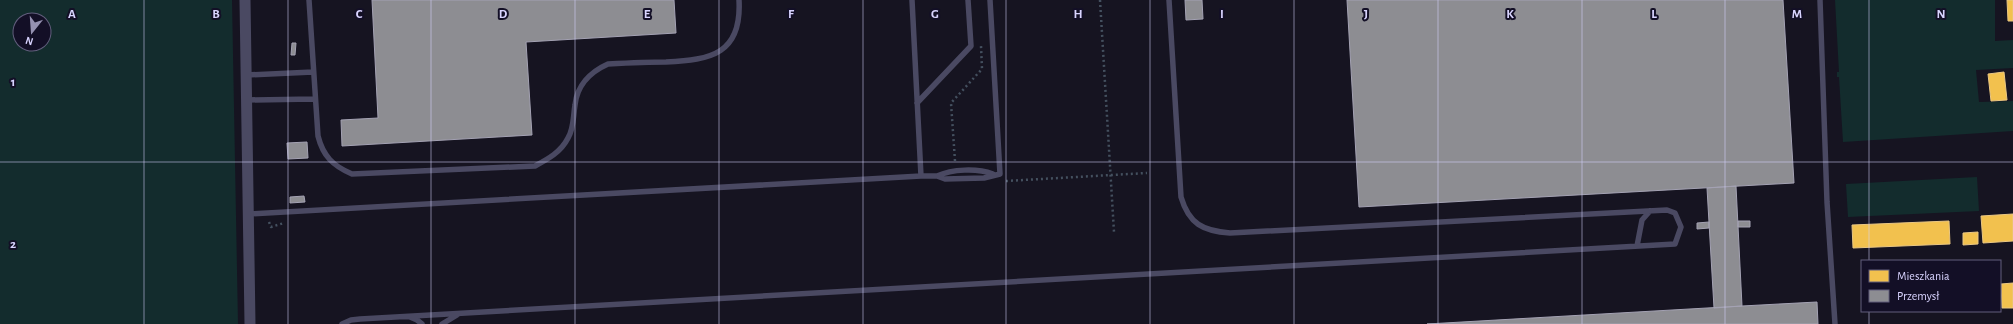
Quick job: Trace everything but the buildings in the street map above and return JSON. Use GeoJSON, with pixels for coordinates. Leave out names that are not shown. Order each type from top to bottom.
{"type":"FeatureCollection","features":[{"type":"Feature","properties":{"kind":"street"},"geometry":{"type":"LineString","coordinates":[[245,0],[250,324]]}},
{"type":"Feature","properties":{"kind":"lane"},"geometry":{"type":"LineString","coordinates":[[309,0],[314,99],[320,147],[332,162],[341,169],[352,174],[535,166],[550,158],[568,139],[572,129],[578,92],[589,76],[597,69],[608,64],[696,60],[717,53],[727,44],[738,26],[739,0]]}},
{"type":"Feature","properties":{"kind":"lane"},"geometry":{"type":"LineString","coordinates":[[912,0],[921,176]]}},
{"type":"Feature","properties":{"kind":"lane"},"geometry":{"type":"LineString","coordinates":[[917,103],[971,46],[968,0]]}},
{"type":"Feature","properties":{"kind":"lane"},"geometry":{"type":"LineString","coordinates":[[937,176],[945,172],[984,171],[993,174],[1000,174],[990,0]]}},
{"type":"Feature","properties":{"kind":"lane"},"geometry":{"type":"LineString","coordinates":[[342,324],[351,320],[407,316],[1675,244],[1681,227],[1676,213],[1667,210],[1230,234],[1215,232],[1201,227],[1192,220],[1184,208],[1181,197],[1169,0]]}},
{"type":"Feature","properties":{"kind":"lane"},"geometry":{"type":"LineString","coordinates":[[1820,0],[1827,202],[1835,324]]}},
{"type":"Feature","properties":{"kind":"lane"},"geometry":{"type":"LineString","coordinates":[[246,75],[313,72]]}},
{"type":"Feature","properties":{"kind":"lane"},"geometry":{"type":"LineString","coordinates":[[246,100],[314,99]]}},
{"type":"Feature","properties":{"kind":"lane"},"geometry":{"type":"LineString","coordinates":[[249,214],[921,176],[937,176],[945,179],[984,178],[993,174]]}},
{"type":"Feature","properties":{"kind":"lane"},"geometry":{"type":"LineString","coordinates":[[1637,246],[1642,220],[1650,211]]}},
{"type":"Feature","properties":{"kind":"lane"},"geometry":{"type":"LineString","coordinates":[[442,324],[452,317],[463,313]]}},
{"type":"Feature","properties":{"kind":"lane"},"geometry":{"type":"LineString","coordinates":[[407,316],[422,324]]}},
{"type":"Feature","properties":{"kind":"path"},"geometry":{"type":"LineString","coordinates":[[1100,0],[1114,232]]}},
{"type":"Feature","properties":{"kind":"path"},"geometry":{"type":"LineString","coordinates":[[955,172],[951,103],[982,68],[981,40]]}},
{"type":"Feature","properties":{"kind":"green space"},"geometry":{"type":"Polygon","coordinates":[[[0,0],[232,0],[238,324],[0,324],[0,0]]]}},
{"type":"Feature","properties":{"kind":"green space"},"geometry":{"type":"Polygon","coordinates":[[[1835,0],[1995,0],[1995,41],[2013,40],[2013,68],[1976,70],[1979,102],[2013,101],[2013,131],[1843,142],[1839,77],[1837,77],[1837,72],[1839,72],[1835,0]]]}},
{"type":"Feature","properties":{"kind":"green space"},"geometry":{"type":"Polygon","coordinates":[[[1977,177],[1979,211],[1848,217],[1846,184],[1977,177]]]}}]}
